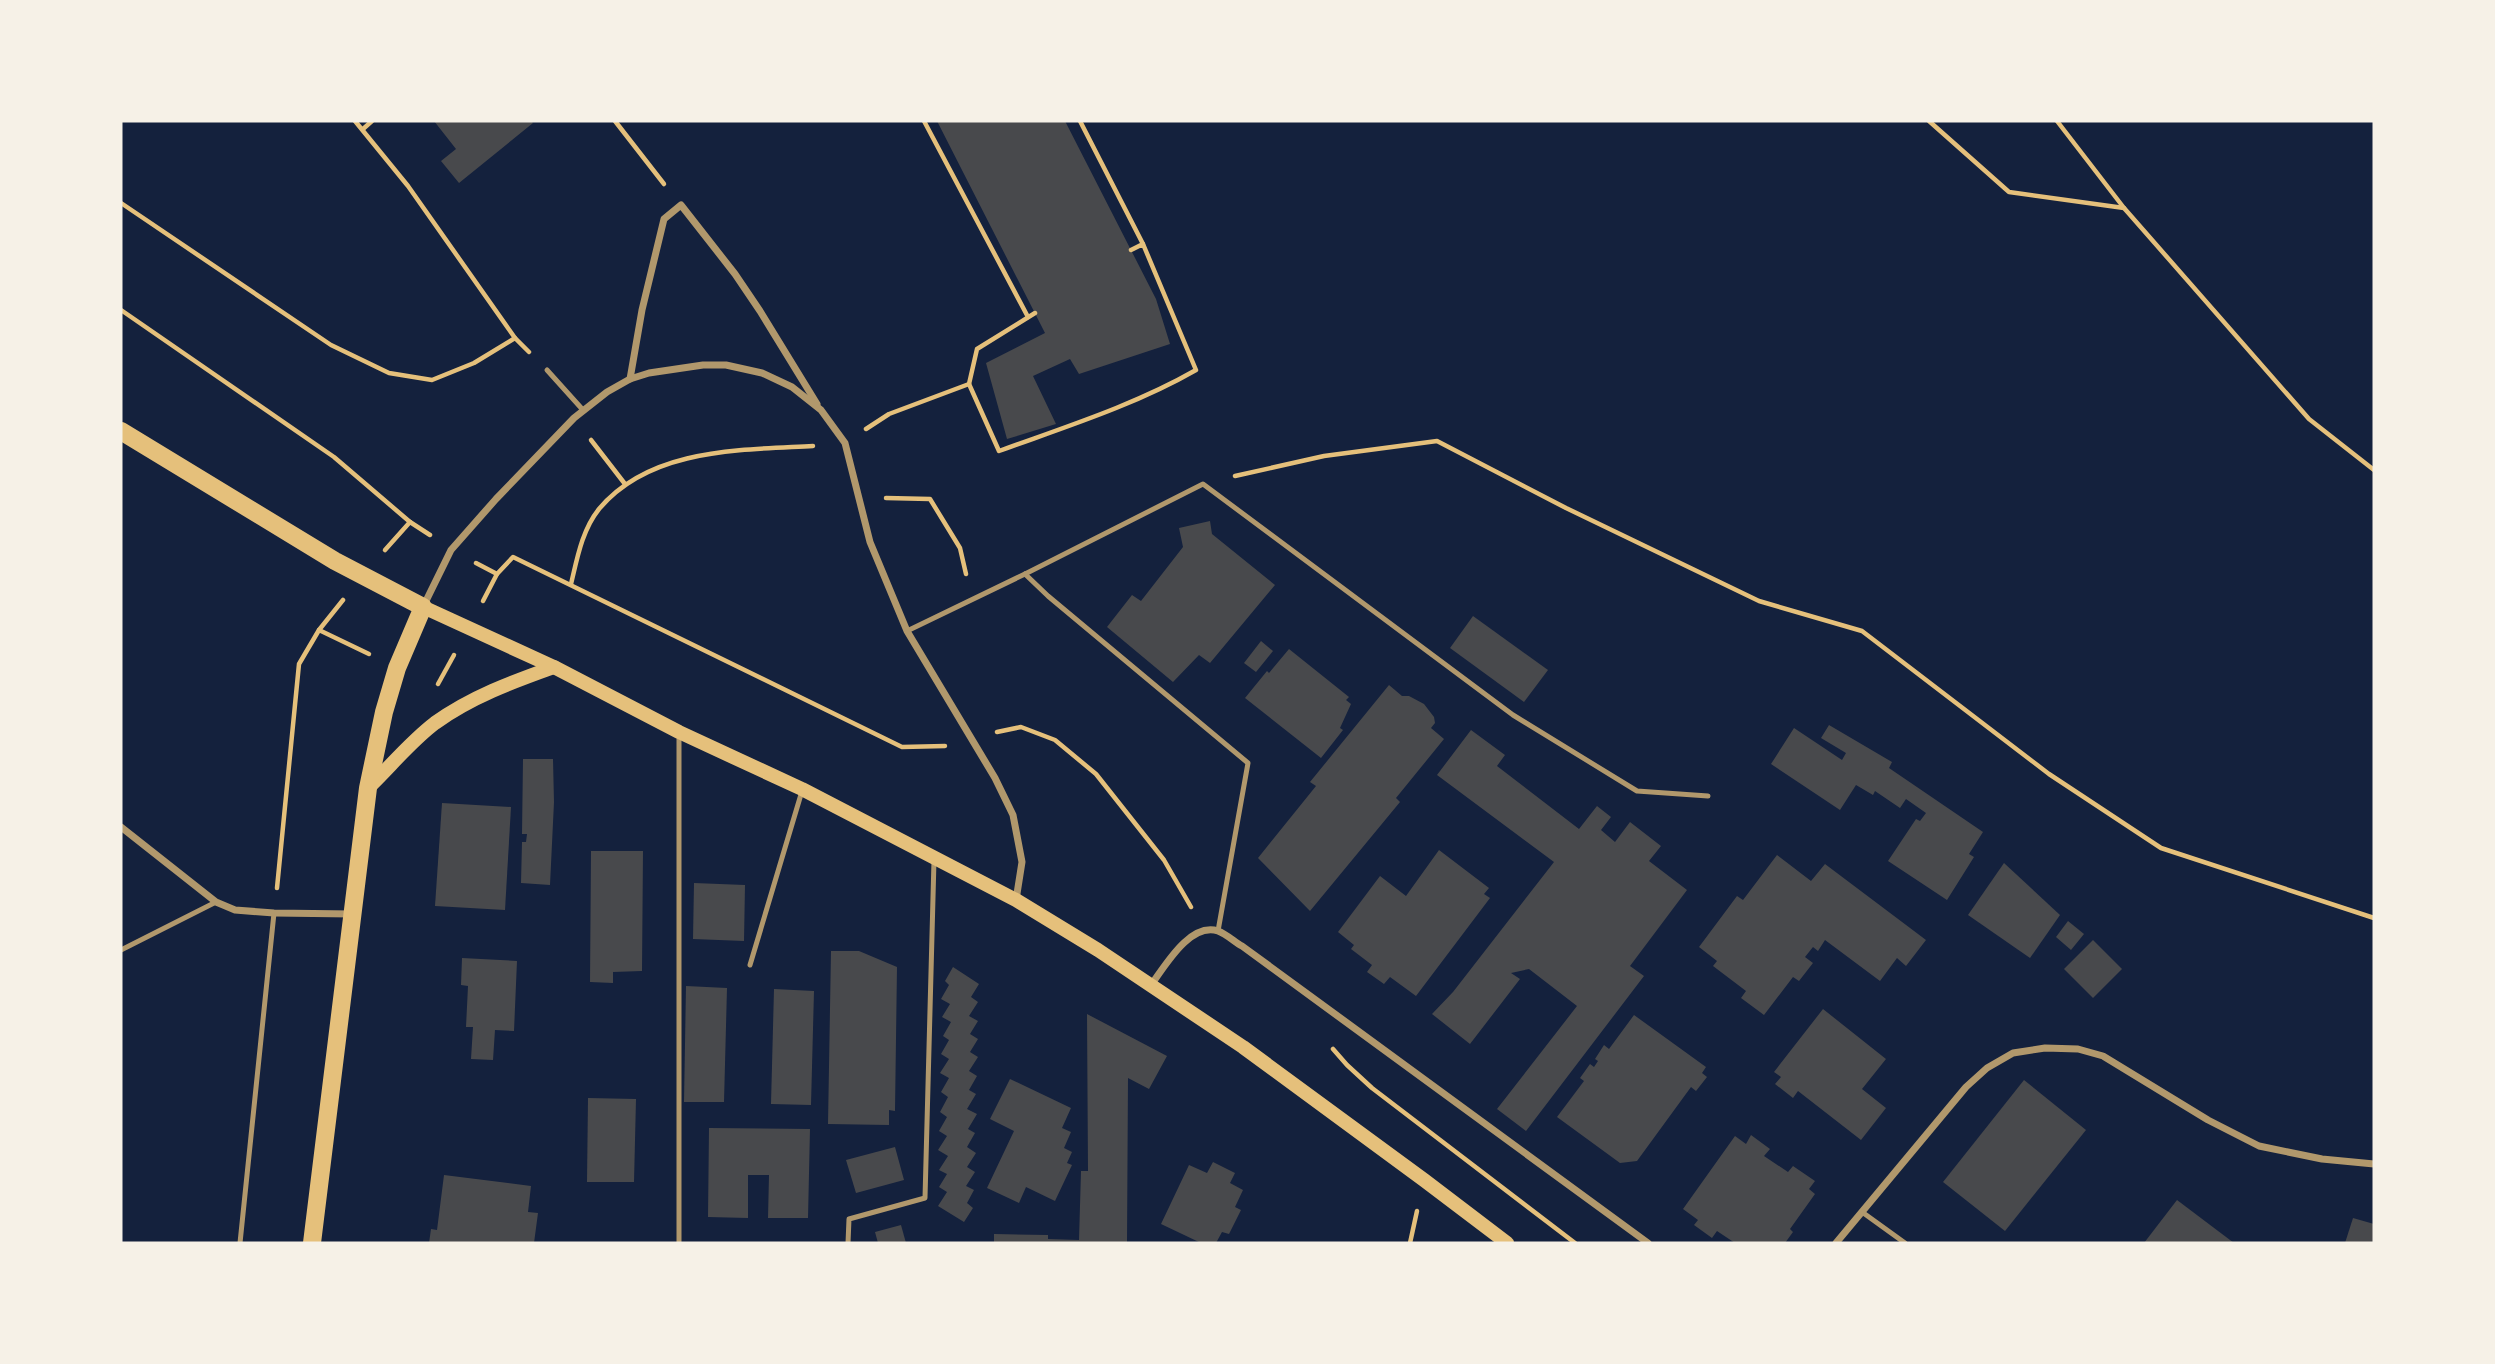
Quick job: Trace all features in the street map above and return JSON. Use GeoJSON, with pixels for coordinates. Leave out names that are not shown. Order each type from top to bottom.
{"type":"FeatureCollection","features":[{"type":"Feature","properties":{"kind":"main road"},"geometry":{"type":"LineString","coordinates":[[121,431],[335,561],[423,607],[554,667],[679,732],[802,789],[1016,900],[1243,1047],[1507,1243]]}},
{"type":"Feature","properties":{"kind":"main road"},"geometry":{"type":"LineString","coordinates":[[312,1243],[368,788],[391,690],[423,607]]}},
{"type":"Feature","properties":{"kind":"main road"},"geometry":{"type":"LineString","coordinates":[[368,788],[417,739],[453,712],[477,697],[554,667]]}},
{"type":"Feature","properties":{"kind":"street"},"geometry":{"type":"LineString","coordinates":[[630,379],[645,296],[664,219],[681,205],[760,310],[821,410],[845,443],[870,541],[907,631],[995,778],[1013,815],[1022,862],[1016,900]]}},
{"type":"Feature","properties":{"kind":"street"},"geometry":{"type":"LineString","coordinates":[[423,607],[451,550],[496,499],[574,418],[607,392],[630,379],[671,369],[726,365],[762,373],[792,387],[821,410]]}},
{"type":"Feature","properties":{"kind":"street"},"geometry":{"type":"LineString","coordinates":[[121,827],[216,902],[235,909],[274,913],[353,914]]}},
{"type":"Feature","properties":{"kind":"street"},"geometry":{"type":"LineString","coordinates":[[1151,985],[1182,943],[1198,932],[1218,931],[1648,1243]]}},
{"type":"Feature","properties":{"kind":"street"},"geometry":{"type":"LineString","coordinates":[[1836,1243],[1966,1087],[1987,1068],[2013,1053],[2045,1048],[2078,1049],[2103,1056],[2208,1120],[2259,1146],[2322,1159],[2374,1164]]}},
{"type":"Feature","properties":{"kind":"lane"},"geometry":{"type":"LineString","coordinates":[[547,370],[583,410]]}},
{"type":"Feature","properties":{"kind":"lane"},"geometry":{"type":"LineString","coordinates":[[907,631],[1025,575],[1203,484],[1513,715],[1637,791],[1708,796]]}},
{"type":"Feature","properties":{"kind":"lane"},"geometry":{"type":"LineString","coordinates":[[1025,575],[1248,763],[1218,931]]}},
{"type":"Feature","properties":{"kind":"lane"},"geometry":{"type":"LineString","coordinates":[[679,732],[679,1243]]}},
{"type":"Feature","properties":{"kind":"lane"},"geometry":{"type":"LineString","coordinates":[[750,965],[802,789]]}},
{"type":"Feature","properties":{"kind":"lane"},"geometry":{"type":"LineString","coordinates":[[849,1243],[849,1219],[925,1198],[934,856]]}},
{"type":"Feature","properties":{"kind":"lane"},"geometry":{"type":"LineString","coordinates":[[121,950],[216,902]]}},
{"type":"Feature","properties":{"kind":"lane"},"geometry":{"type":"LineString","coordinates":[[240,1243],[274,913]]}},
{"type":"Feature","properties":{"kind":"lane"},"geometry":{"type":"LineString","coordinates":[[1862,1212],[1905,1243]]}},
{"type":"Feature","properties":{"kind":"path"},"geometry":{"type":"LineString","coordinates":[[355,121],[408,186],[516,338],[547,370]]}},
{"type":"Feature","properties":{"kind":"path"},"geometry":{"type":"LineString","coordinates":[[363,129],[372,121]]}},
{"type":"Feature","properties":{"kind":"path"},"geometry":{"type":"LineString","coordinates":[[615,121],[681,205]]}},
{"type":"Feature","properties":{"kind":"path"},"geometry":{"type":"LineString","coordinates":[[924,121],[1028,317]]}},
{"type":"Feature","properties":{"kind":"path"},"geometry":{"type":"LineString","coordinates":[[1035,313],[977,349],[969,384],[999,451],[1072,425],[1196,370],[1143,244],[1080,121]]}},
{"type":"Feature","properties":{"kind":"path"},"geometry":{"type":"LineString","coordinates":[[1929,121],[2009,192],[2124,208]]}},
{"type":"Feature","properties":{"kind":"path"},"geometry":{"type":"LineString","coordinates":[[2057,121],[2124,208],[2309,419],[2374,470]]}},
{"type":"Feature","properties":{"kind":"path"},"geometry":{"type":"LineString","coordinates":[[121,203],[331,345],[388,373],[432,380],[474,363],[516,338]]}},
{"type":"Feature","properties":{"kind":"path"},"geometry":{"type":"LineString","coordinates":[[1131,250],[1143,244]]}},
{"type":"Feature","properties":{"kind":"path"},"geometry":{"type":"LineString","coordinates":[[121,310],[334,457],[410,522]]}},
{"type":"Feature","properties":{"kind":"path"},"geometry":{"type":"LineString","coordinates":[[571,584],[582,540],[598,511],[625,484],[651,470],[687,458],[735,451],[845,443],[889,414],[969,384]]}},
{"type":"Feature","properties":{"kind":"path"},"geometry":{"type":"LineString","coordinates":[[574,418],[625,484]]}},
{"type":"Feature","properties":{"kind":"path"},"geometry":{"type":"LineString","coordinates":[[1203,484],[1324,456],[1437,441],[1759,601],[1863,631],[2049,774],[2161,848],[2374,918]]}},
{"type":"Feature","properties":{"kind":"path"},"geometry":{"type":"LineString","coordinates":[[859,497],[930,499],[960,548],[971,599]]}},
{"type":"Feature","properties":{"kind":"path"},"geometry":{"type":"LineString","coordinates":[[451,550],[497,575],[513,557],[902,747],[939,748],[1021,727],[1055,740],[1096,774],[1164,860],[1205,931]]}},
{"type":"Feature","properties":{"kind":"path"},"geometry":{"type":"LineString","coordinates":[[274,913],[299,664],[319,630]]}},
{"type":"Feature","properties":{"kind":"path"},"geometry":{"type":"LineString","coordinates":[[1331,1047],[1372,1088],[1575,1243]]}},
{"type":"Feature","properties":{"kind":"building"},"geometry":{"type":"Polygon","coordinates":[[[434,121],[533,123],[459,183],[441,161],[456,149],[434,121]]]}},
{"type":"Feature","properties":{"kind":"building"},"geometry":{"type":"Polygon","coordinates":[[[937,121],[1065,121],[1156,299],[1170,344],[1079,374],[1070,359],[1033,376],[1056,424],[1007,439],[986,363],[1045,333],[937,121]]]}},
{"type":"Feature","properties":{"kind":"building"},"geometry":{"type":"Polygon","coordinates":[[[1210,521],[1212,534],[1275,585],[1210,663],[1199,655],[1173,682],[1107,627],[1132,595],[1141,601],[1183,547],[1179,528],[1210,521]]]}},
{"type":"Feature","properties":{"kind":"building"},"geometry":{"type":"Polygon","coordinates":[[[1473,616],[1548,670],[1524,702],[1450,648],[1473,616]]]}},
{"type":"Feature","properties":{"kind":"building"},"geometry":{"type":"Polygon","coordinates":[[[1261,641],[1273,651],[1256,672],[1244,663],[1261,641]]]}},
{"type":"Feature","properties":{"kind":"building"},"geometry":{"type":"Polygon","coordinates":[[[1289,649],[1349,697],[1346,700],[1351,704],[1340,728],[1343,730],[1321,758],[1245,698],[1289,649]]]}},
{"type":"Feature","properties":{"kind":"building"},"geometry":{"type":"Polygon","coordinates":[[[1389,685],[1402,696],[1409,696],[1424,704],[1434,717],[1435,723],[1431,728],[1444,739],[1396,798],[1400,802],[1310,911],[1258,858],[1316,786],[1310,782],[1389,685]]]}},
{"type":"Feature","properties":{"kind":"building"},"geometry":{"type":"Polygon","coordinates":[[[1829,725],[1892,762],[1889,768],[1983,832],[1969,854],[1974,857],[1947,900],[1888,861],[1916,819],[1920,821],[1926,813],[1906,799],[1900,808],[1875,791],[1873,795],[1856,785],[1840,810],[1771,764],[1794,728],[1842,760],[1846,753],[1821,738],[1829,725]]]}},
{"type":"Feature","properties":{"kind":"building"},"geometry":{"type":"Polygon","coordinates":[[[1471,730],[1505,755],[1497,766],[1579,829],[1597,806],[1611,817],[1601,830],[1615,842],[1630,822],[1661,846],[1649,861],[1687,890],[1630,966],[1644,976],[1526,1131],[1497,1109],[1577,1006],[1529,969],[1511,973],[1520,979],[1470,1044],[1432,1014],[1453,992],[1554,862],[1437,775],[1471,730]]]}},
{"type":"Feature","properties":{"kind":"building"},"geometry":{"type":"Polygon","coordinates":[[[523,759],[553,759],[550,885],[521,883],[522,842],[526,842],[527,834],[522,834],[523,759]]]}},
{"type":"Feature","properties":{"kind":"building"},"geometry":{"type":"Polygon","coordinates":[[[442,803],[511,807],[505,910],[435,906],[442,803]]]}},
{"type":"Feature","properties":{"kind":"building"},"geometry":{"type":"Polygon","coordinates":[[[1439,850],[1489,888],[1484,894],[1490,898],[1416,996],[1390,977],[1384,984],[1367,972],[1372,965],[1351,949],[1354,945],[1338,932],[1380,876],[1406,896],[1439,850]]]}},
{"type":"Feature","properties":{"kind":"building"},"geometry":{"type":"Polygon","coordinates":[[[591,851],[643,851],[642,971],[613,972],[613,983],[590,982],[591,851]]]}},
{"type":"Feature","properties":{"kind":"building"},"geometry":{"type":"Polygon","coordinates":[[[1777,855],[1811,881],[1825,864],[1926,940],[1906,966],[1897,958],[1880,981],[1825,940],[1818,951],[1813,947],[1805,957],[1813,963],[1799,981],[1793,977],[1764,1015],[1741,998],[1746,991],[1713,966],[1717,961],[1699,947],[1737,896],[1743,900],[1777,855]]]}},
{"type":"Feature","properties":{"kind":"building"},"geometry":{"type":"Polygon","coordinates":[[[2004,863],[2060,915],[2030,958],[1968,915],[2004,863]]]}},
{"type":"Feature","properties":{"kind":"building"},"geometry":{"type":"Polygon","coordinates":[[[694,883],[745,885],[744,941],[693,939],[694,883]]]}},
{"type":"Feature","properties":{"kind":"building"},"geometry":{"type":"Polygon","coordinates":[[[2068,921],[2084,934],[2071,950],[2056,937],[2068,921]]]}},
{"type":"Feature","properties":{"kind":"building"},"geometry":{"type":"Polygon","coordinates":[[[2093,940],[2122,969],[2093,998],[2064,969],[2093,940]]]}},
{"type":"Feature","properties":{"kind":"building"},"geometry":{"type":"Polygon","coordinates":[[[831,951],[859,951],[897,967],[895,1111],[889,1110],[889,1125],[828,1124],[831,951]]]}},
{"type":"Feature","properties":{"kind":"building"},"geometry":{"type":"Polygon","coordinates":[[[462,958],[517,961],[514,1031],[495,1030],[493,1060],[471,1059],[473,1027],[466,1027],[468,986],[461,985],[462,958]]]}},
{"type":"Feature","properties":{"kind":"building"},"geometry":{"type":"Polygon","coordinates":[[[953,967],[979,984],[971,997],[978,1002],[969,1016],[978,1021],[970,1034],[978,1039],[970,1052],[978,1057],[969,1071],[977,1076],[969,1090],[976,1094],[967,1109],[977,1114],[968,1129],[975,1133],[967,1147],[976,1153],[967,1167],[975,1172],[966,1186],[974,1190],[967,1203],[973,1208],[964,1222],[938,1206],[947,1192],[939,1187],[947,1174],[939,1170],[948,1156],[938,1150],[947,1136],[939,1131],[947,1117],[940,1112],[948,1097],[941,1092],[949,1078],[940,1073],[949,1059],[941,1054],[949,1040],[943,1036],[951,1022],[942,1017],[950,1004],[941,999],[949,985],[945,981],[953,967]]]}},
{"type":"Feature","properties":{"kind":"building"},"geometry":{"type":"Polygon","coordinates":[[[686,986],[727,988],[724,1102],[684,1102],[686,986]]]}},
{"type":"Feature","properties":{"kind":"building"},"geometry":{"type":"Polygon","coordinates":[[[774,989],[814,991],[811,1105],[771,1104],[774,989]]]}},
{"type":"Feature","properties":{"kind":"building"},"geometry":{"type":"Polygon","coordinates":[[[1823,1009],[1886,1059],[1862,1089],[1886,1108],[1861,1140],[1798,1091],[1793,1098],[1775,1084],[1781,1077],[1774,1072],[1823,1009]]]}},
{"type":"Feature","properties":{"kind":"building"},"geometry":{"type":"Polygon","coordinates":[[[1087,1014],[1167,1056],[1149,1089],[1128,1078],[1127,1243],[994,1243],[994,1234],[1048,1235],[1048,1239],[1079,1240],[1081,1171],[1088,1171],[1087,1014]]]}},
{"type":"Feature","properties":{"kind":"building"},"geometry":{"type":"Polygon","coordinates":[[[1634,1015],[1706,1067],[1702,1073],[1707,1077],[1696,1091],[1691,1087],[1637,1161],[1620,1163],[1557,1117],[1584,1081],[1580,1078],[1590,1064],[1594,1067],[1598,1061],[1595,1059],[1604,1045],[1609,1049],[1634,1015]]]}},
{"type":"Feature","properties":{"kind":"building"},"geometry":{"type":"Polygon","coordinates":[[[1010,1079],[1071,1108],[1062,1128],[1071,1132],[1064,1148],[1072,1152],[1067,1163],[1072,1165],[1055,1201],[1026,1187],[1019,1203],[987,1188],[1014,1131],[990,1119],[1010,1079]]]}},
{"type":"Feature","properties":{"kind":"building"},"geometry":{"type":"Polygon","coordinates":[[[2024,1080],[2086,1130],[2005,1231],[1943,1182],[2024,1080]]]}},
{"type":"Feature","properties":{"kind":"building"},"geometry":{"type":"Polygon","coordinates":[[[588,1098],[636,1099],[634,1182],[587,1182],[588,1098]]]}},
{"type":"Feature","properties":{"kind":"building"},"geometry":{"type":"Polygon","coordinates":[[[709,1128],[810,1129],[808,1218],[768,1218],[769,1175],[748,1175],[748,1218],[708,1217],[709,1128]]]}},
{"type":"Feature","properties":{"kind":"building"},"geometry":{"type":"Polygon","coordinates":[[[1751,1135],[1770,1149],[1764,1156],[1788,1172],[1793,1166],[1815,1181],[1809,1189],[1815,1194],[1790,1229],[1793,1232],[1785,1243],[1735,1243],[1717,1231],[1712,1238],[1694,1225],[1698,1220],[1683,1209],[1735,1136],[1746,1144],[1751,1135]]]}},
{"type":"Feature","properties":{"kind":"building"},"geometry":{"type":"Polygon","coordinates":[[[895,1147],[904,1180],[856,1193],[846,1160],[895,1147]]]}},
{"type":"Feature","properties":{"kind":"building"},"geometry":{"type":"Polygon","coordinates":[[[1213,1162],[1235,1173],[1230,1183],[1243,1190],[1235,1207],[1241,1210],[1229,1234],[1222,1232],[1216,1243],[1201,1243],[1161,1224],[1189,1165],[1207,1173],[1213,1162]]]}},
{"type":"Feature","properties":{"kind":"building"},"geometry":{"type":"Polygon","coordinates":[[[444,1175],[531,1186],[528,1212],[538,1213],[534,1243],[429,1243],[431,1229],[437,1230],[444,1175]]]}},
{"type":"Feature","properties":{"kind":"building"},"geometry":{"type":"Polygon","coordinates":[[[2177,1200],[2234,1243],[2144,1243],[2177,1200]]]}},
{"type":"Feature","properties":{"kind":"building"},"geometry":{"type":"Polygon","coordinates":[[[2353,1218],[2374,1224],[2374,1243],[2345,1243],[2353,1218]]]}},
{"type":"Feature","properties":{"kind":"building"},"geometry":{"type":"Polygon","coordinates":[[[901,1225],[906,1243],[878,1243],[875,1232],[901,1225]]]}}]}
